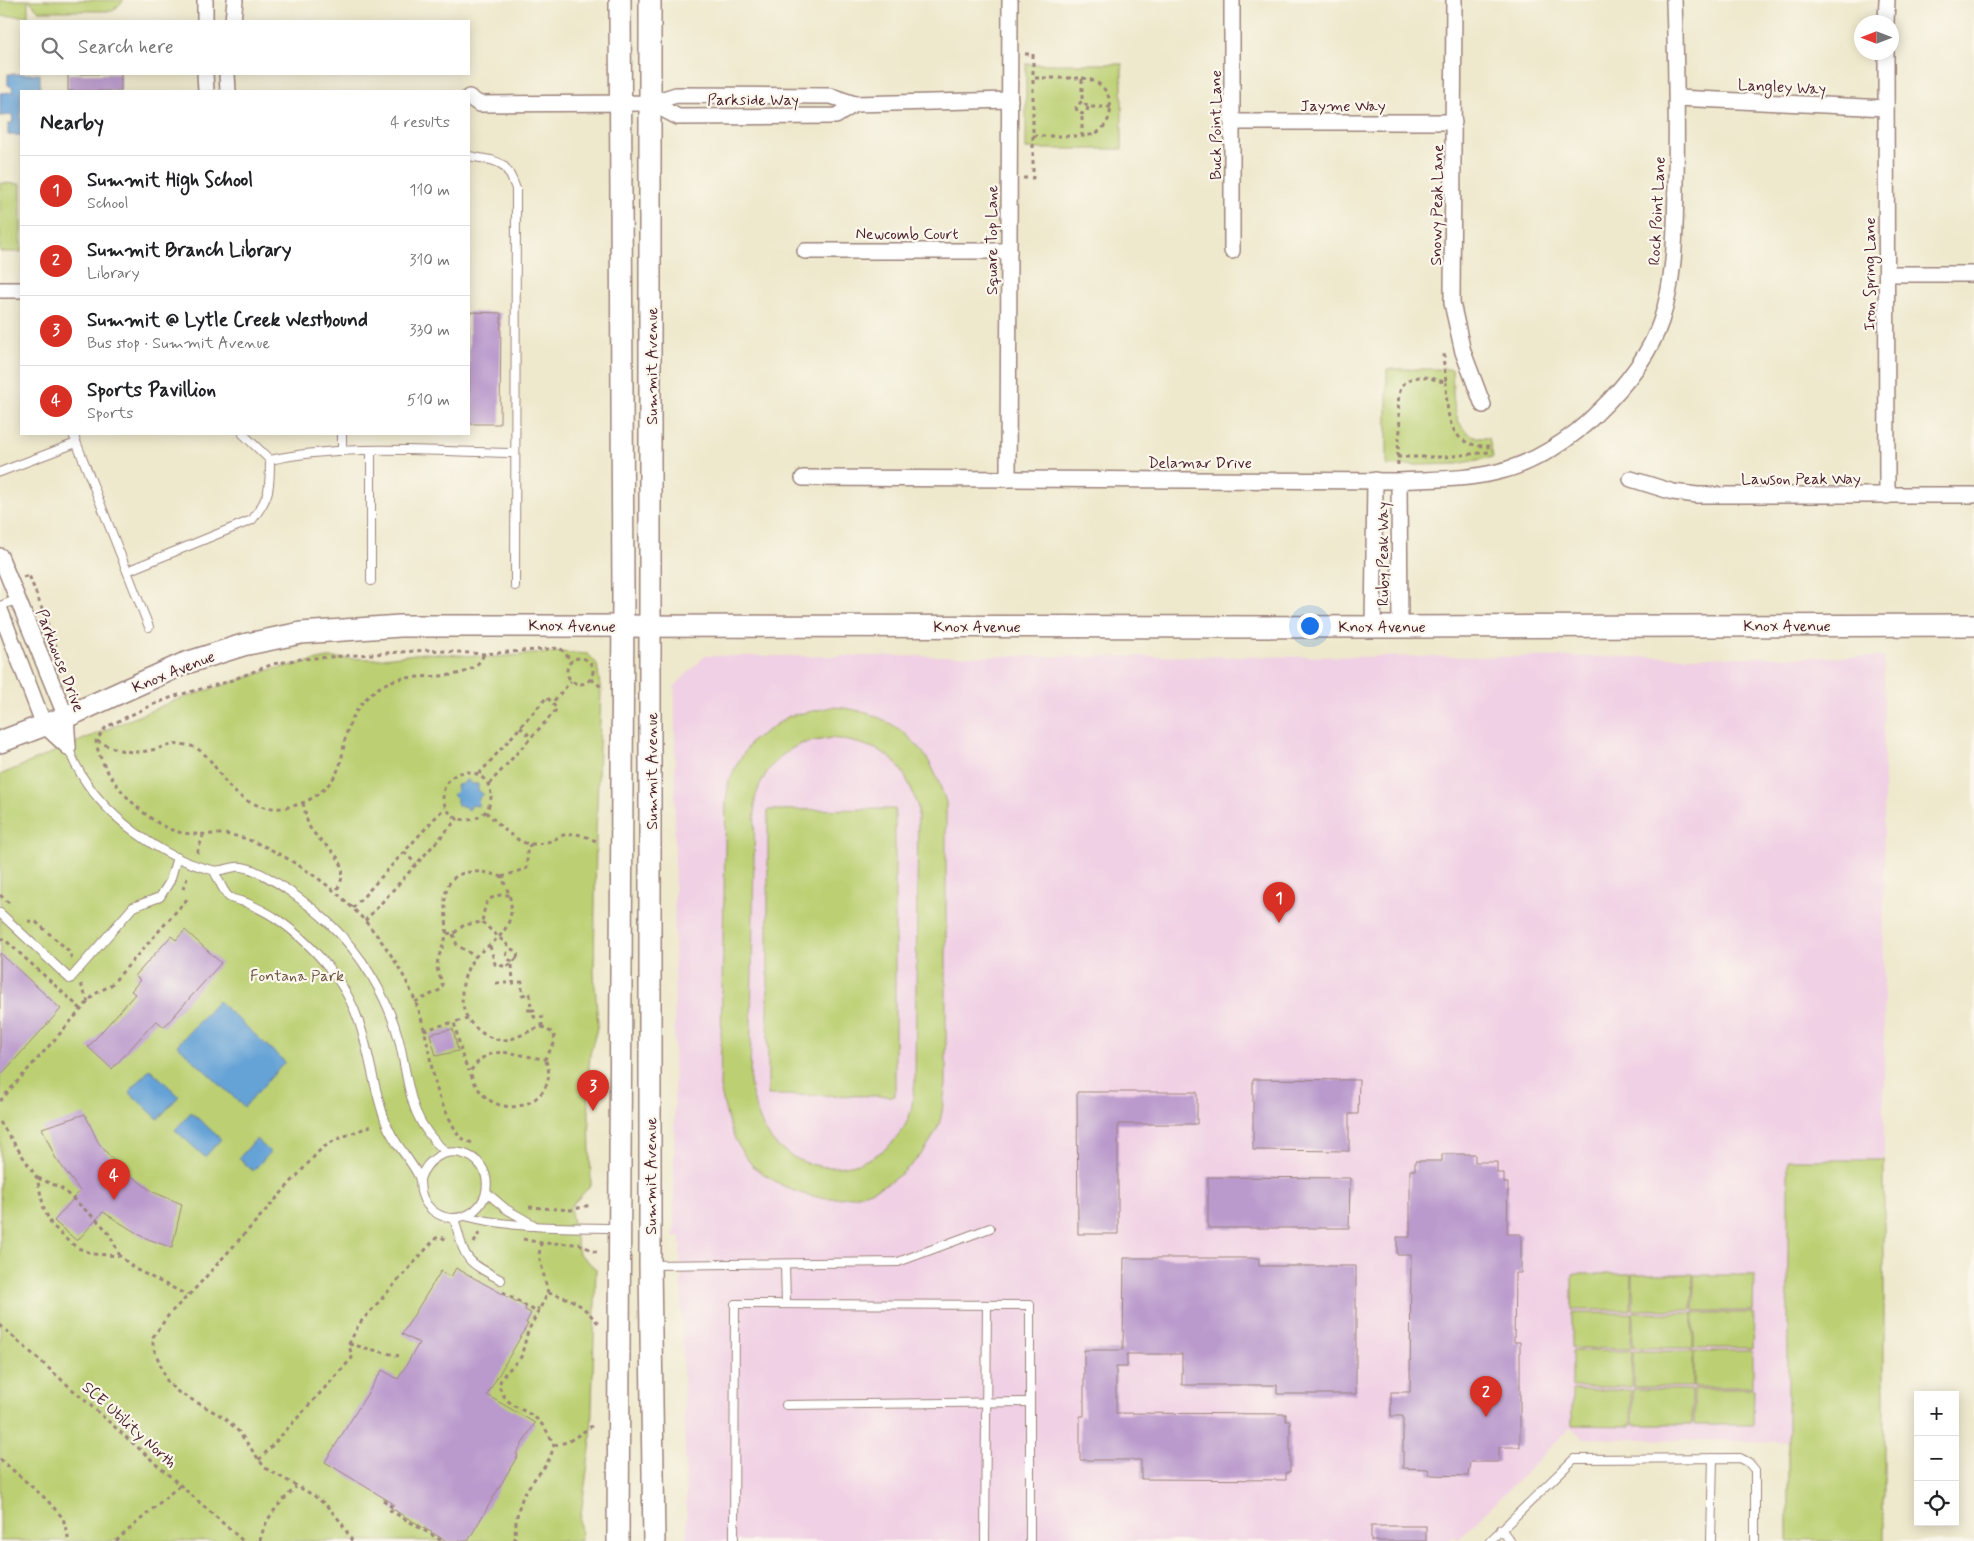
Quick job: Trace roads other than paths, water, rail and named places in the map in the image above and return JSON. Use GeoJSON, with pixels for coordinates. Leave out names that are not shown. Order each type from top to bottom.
{"type":"FeatureCollection","features":[{"type":"Feature","properties":{"kind":"main road","name":"Summit Avenue"},"geometry":{"type":"LineString","coordinates":[[618,1541],[622,626],[620,0]]}},
{"type":"Feature","properties":{"kind":"main road","name":"Summit Avenue"},"geometry":{"type":"LineString","coordinates":[[650,0],[650,1265],[654,1541]]}},
{"type":"Feature","properties":{"kind":"main road","name":"Knox Avenue"},"geometry":{"type":"LineString","coordinates":[[0,742],[66,717],[183,664],[243,645],[300,633],[400,626],[1400,627],[1974,625]]}},
{"type":"Feature","properties":{"kind":"street"},"geometry":{"type":"LineString","coordinates":[[205,0],[205,20]]}},
{"type":"Feature","properties":{"kind":"street"},"geometry":{"type":"LineString","coordinates":[[233,20],[235,0]]}},
{"type":"Feature","properties":{"kind":"street","name":"Square Top Lane"},"geometry":{"type":"LineString","coordinates":[[1008,479],[1010,0]]}},
{"type":"Feature","properties":{"kind":"street","name":"Buck Point Lane"},"geometry":{"type":"LineString","coordinates":[[1232,0],[1232,251]]}},
{"type":"Feature","properties":{"kind":"street","name":"Snowy Peak Lane"},"geometry":{"type":"LineString","coordinates":[[1454,0],[1452,303],[1463,352],[1483,405]]}},
{"type":"Feature","properties":{"kind":"street","name":"Rock Point Lane"},"geometry":{"type":"LineString","coordinates":[[1585,426],[1627,383],[1661,322],[1675,245],[1677,98],[1674,0]]}},
{"type":"Feature","properties":{"kind":"street"},"geometry":{"type":"LineString","coordinates":[[1886,15],[1887,0]]}},
{"type":"Feature","properties":{"kind":"street","name":"Iron Spring Lane"},"geometry":{"type":"LineString","coordinates":[[1886,60],[1887,496]]}},
{"type":"Feature","properties":{"kind":"street"},"geometry":{"type":"LineString","coordinates":[[205,75],[206,90]]}},
{"type":"Feature","properties":{"kind":"street"},"geometry":{"type":"LineString","coordinates":[[228,75],[228,90]]}},
{"type":"Feature","properties":{"kind":"street","name":"Parkside Way"},"geometry":{"type":"LineString","coordinates":[[472,105],[650,104],[676,94],[831,96],[855,104],[1010,100]]}},
{"type":"Feature","properties":{"kind":"street"},"geometry":{"type":"LineString","coordinates":[[780,94],[780,116]]}},
{"type":"Feature","properties":{"kind":"street","name":"Langley Way"},"geometry":{"type":"LineString","coordinates":[[1677,98],[1886,108]]}},
{"type":"Feature","properties":{"kind":"street","name":"Parkside Way"},"geometry":{"type":"LineString","coordinates":[[650,104],[678,117],[836,116],[855,104]]}},
{"type":"Feature","properties":{"kind":"street","name":"Jayme Way"},"geometry":{"type":"LineString","coordinates":[[1232,122],[1454,122]]}},
{"type":"Feature","properties":{"kind":"street","name":"Newcomb Court"},"geometry":{"type":"LineString","coordinates":[[805,251],[1009,251]]}},
{"type":"Feature","properties":{"kind":"street"},"geometry":{"type":"LineString","coordinates":[[1887,274],[1974,274]]}},
{"type":"Feature","properties":{"kind":"street"},"geometry":{"type":"LineString","coordinates":[[0,290],[20,290]]}},
{"type":"Feature","properties":{"kind":"street","name":"Delamar Drive"},"geometry":{"type":"LineString","coordinates":[[803,478],[1399,481],[1462,478],[1499,472],[1532,458],[1585,426]]}},
{"type":"Feature","properties":{"kind":"street","name":"Lawson Peak Way"},"geometry":{"type":"LineString","coordinates":[[1631,479],[1673,492],[1697,495],[1974,496]]}},
{"type":"Feature","properties":{"kind":"street","name":"Ruby Peak Way"},"geometry":{"type":"LineString","coordinates":[[1373,626],[1374,480]]}},
{"type":"Feature","properties":{"kind":"street","name":"Ruby Peak Way"},"geometry":{"type":"LineString","coordinates":[[1399,481],[1400,627]]}},
{"type":"Feature","properties":{"kind":"street","name":"Parkhouse Drive"},"geometry":{"type":"LineString","coordinates":[[0,556],[18,599],[22,638],[44,726],[68,746]]}},
{"type":"Feature","properties":{"kind":"street","name":"Parkhouse Drive"},"geometry":{"type":"LineString","coordinates":[[0,610],[22,638],[66,717],[68,746]]}},
{"type":"Feature","properties":{"kind":"lane"},"geometry":{"type":"LineString","coordinates":[[470,156],[499,162],[509,170],[516,189],[515,586]]}},
{"type":"Feature","properties":{"kind":"lane"},"geometry":{"type":"LineString","coordinates":[[73,435],[149,627]]}},
{"type":"Feature","properties":{"kind":"lane"},"geometry":{"type":"LineString","coordinates":[[127,571],[252,520],[265,503],[270,482],[270,460],[244,435]]}},
{"type":"Feature","properties":{"kind":"lane"},"geometry":{"type":"LineString","coordinates":[[342,435],[342,451]]}},
{"type":"Feature","properties":{"kind":"lane"},"geometry":{"type":"LineString","coordinates":[[0,472],[76,443]]}},
{"type":"Feature","properties":{"kind":"lane"},"geometry":{"type":"LineString","coordinates":[[270,460],[289,456],[342,451],[515,453]]}},
{"type":"Feature","properties":{"kind":"lane"},"geometry":{"type":"LineString","coordinates":[[371,451],[371,580]]}},
{"type":"Feature","properties":{"kind":"lane"},"geometry":{"type":"LineString","coordinates":[[0,606],[18,599]]}},
{"type":"Feature","properties":{"kind":"lane"},"geometry":{"type":"LineString","coordinates":[[68,746],[77,768],[102,803],[131,830],[177,857],[214,871],[242,867],[272,881],[309,906],[341,935],[355,952],[383,997],[399,1041],[409,1093],[418,1119],[430,1139],[446,1152]]}},
{"type":"Feature","properties":{"kind":"lane"},"geometry":{"type":"LineString","coordinates":[[0,913],[70,980],[133,907],[160,897],[170,881],[177,857]]}},
{"type":"Feature","properties":{"kind":"lane"},"geometry":{"type":"LineString","coordinates":[[214,871],[229,897],[274,917],[300,936],[337,979],[357,1015],[365,1035],[375,1088],[386,1124],[420,1179]]}},
{"type":"Feature","properties":{"kind":"lane"},"geometry":{"type":"LineString","coordinates":[[465,1216],[482,1202],[486,1192],[483,1170],[468,1154],[457,1151],[446,1152],[429,1161],[420,1179],[420,1190],[424,1201],[431,1210],[441,1216],[454,1218],[465,1216],[487,1222],[620,1228]]}},
{"type":"Feature","properties":{"kind":"lane"},"geometry":{"type":"LineString","coordinates":[[486,1192],[506,1209],[534,1224]]}},
{"type":"Feature","properties":{"kind":"lane"},"geometry":{"type":"LineString","coordinates":[[454,1218],[465,1256],[472,1264],[501,1280]]}},
{"type":"Feature","properties":{"kind":"lane"},"geometry":{"type":"LineString","coordinates":[[650,1265],[785,1265],[898,1262],[990,1228]]}},
{"type":"Feature","properties":{"kind":"lane"},"geometry":{"type":"LineString","coordinates":[[785,1265],[786,1304]]}},
{"type":"Feature","properties":{"kind":"lane"},"geometry":{"type":"LineString","coordinates":[[734,1541],[735,1304],[1030,1305],[1030,1541]]}},
{"type":"Feature","properties":{"kind":"lane"},"geometry":{"type":"LineString","coordinates":[[985,1541],[987,1305]]}},
{"type":"Feature","properties":{"kind":"lane"},"geometry":{"type":"LineString","coordinates":[[786,1404],[1030,1402]]}},
{"type":"Feature","properties":{"kind":"lane"},"geometry":{"type":"LineString","coordinates":[[1711,1541],[1713,1458]]}},
{"type":"Feature","properties":{"kind":"lane"},"geometry":{"type":"LineString","coordinates":[[1490,1541],[1574,1459],[1713,1458],[1740,1458],[1748,1462],[1755,1470],[1755,1541]]}},
{"type":"Feature","properties":{"kind":"lane"},"geometry":{"type":"LineString","coordinates":[[1501,1529],[1510,1541]]}},
{"type":"Feature","properties":{"kind":"water"},"geometry":{"type":"Polygon","coordinates":[[[8,74],[40,75],[40,90],[20,90],[20,135],[8,135],[8,124],[12,123],[13,117],[11,115],[0,116],[0,93],[13,92],[12,87],[8,85],[8,74]]]}},
{"type":"Feature","properties":{"kind":"water"},"geometry":{"type":"Polygon","coordinates":[[[467,779],[472,784],[478,784],[478,790],[483,794],[479,798],[478,806],[472,805],[469,810],[464,806],[457,806],[457,799],[453,795],[457,791],[456,785],[463,784],[467,779]]]}},
{"type":"Feature","properties":{"kind":"water"},"geometry":{"type":"Polygon","coordinates":[[[218,1001],[285,1062],[244,1107],[177,1045],[218,1001]]]}},
{"type":"Feature","properties":{"kind":"water"},"geometry":{"type":"Polygon","coordinates":[[[150,1069],[179,1096],[158,1119],[129,1092],[150,1069]]]}},
{"type":"Feature","properties":{"kind":"water"},"geometry":{"type":"Polygon","coordinates":[[[191,1112],[221,1139],[205,1157],[175,1130],[191,1112]]]}},
{"type":"Feature","properties":{"kind":"water"},"geometry":{"type":"Polygon","coordinates":[[[256,1139],[270,1152],[253,1171],[239,1158],[256,1139]]]}},
{"type":"Feature","properties":{"kind":"place","name":"Summit High School"},"geometry":{"type":"Point","coordinates":[1279,923]}},
{"type":"Feature","properties":{"kind":"place","name":"Summit @ Lytle Creek Westbound"},"geometry":{"type":"Point","coordinates":[593,1111]}},
{"type":"Feature","properties":{"kind":"place","name":"Sports Pavillion"},"geometry":{"type":"Point","coordinates":[114,1200]}},
{"type":"Feature","properties":{"kind":"place","name":"Summit Branch Library"},"geometry":{"type":"Point","coordinates":[1486,1417]}},
{"type":"Feature","properties":{"kind":"park label","name":"Fontana Park"},"geometry":{"type":"Point","coordinates":[297,975]}}]}
